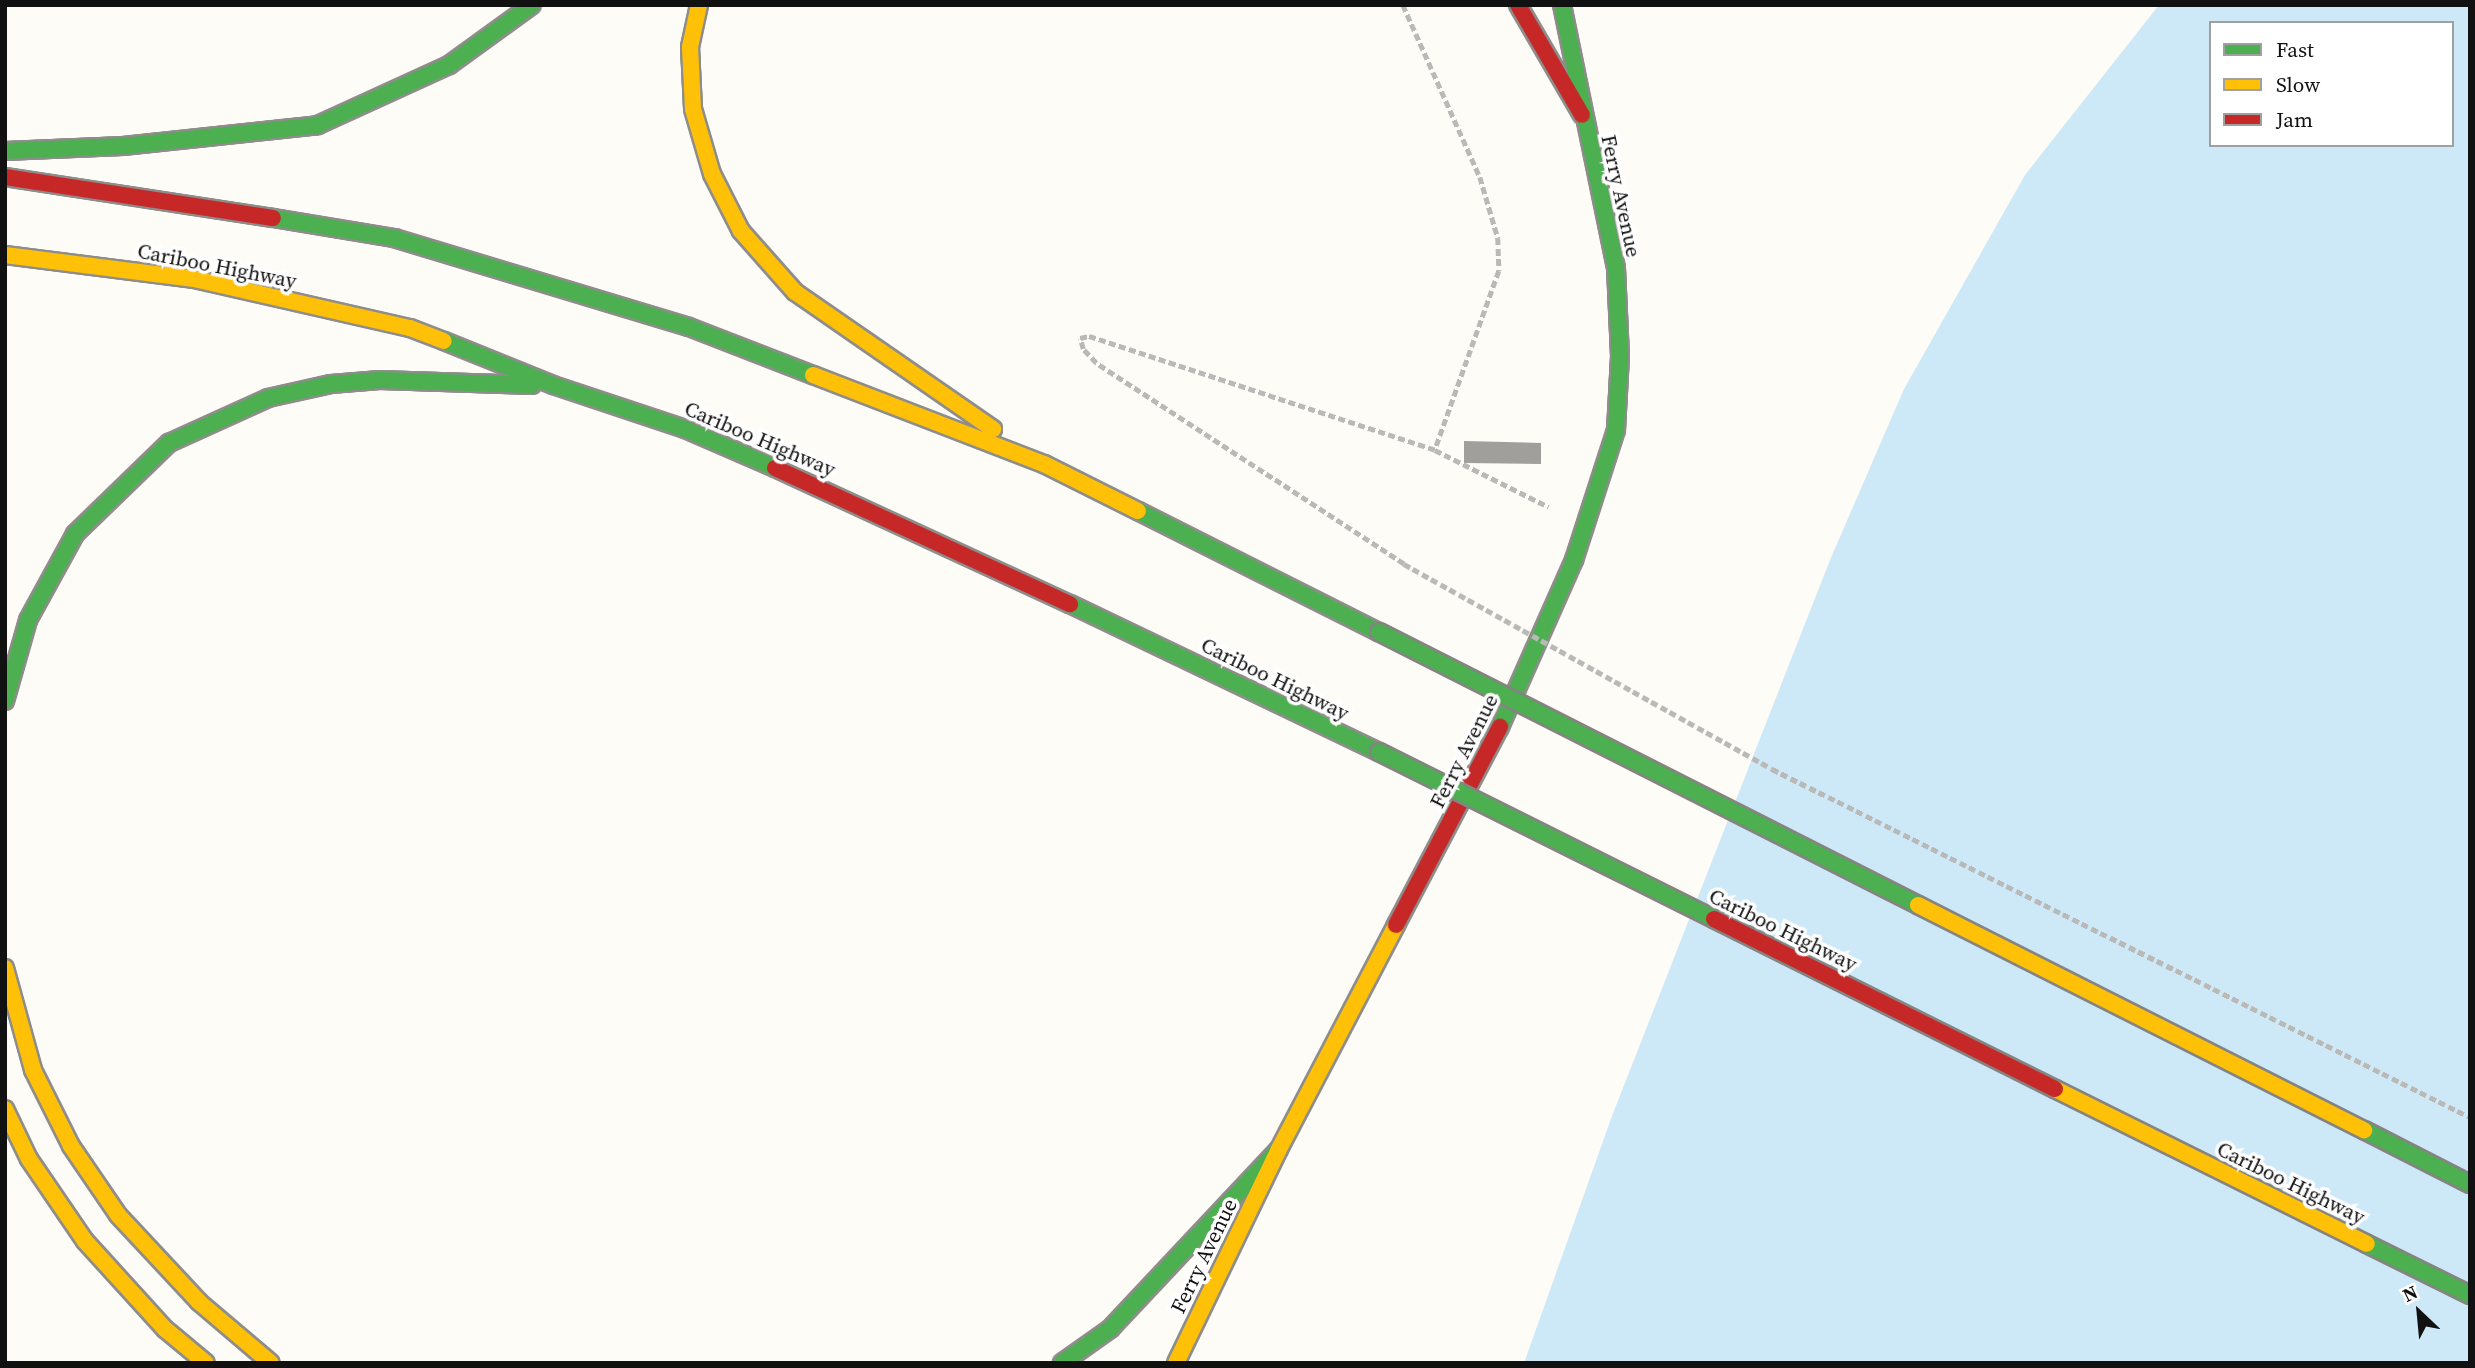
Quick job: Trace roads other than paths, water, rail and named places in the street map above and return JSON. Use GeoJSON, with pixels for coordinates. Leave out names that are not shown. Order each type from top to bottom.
{"type":"FeatureCollection","features":[{"type":"Feature","properties":{"kind":"main road"},"geometry":{"type":"LineString","coordinates":[[5,151],[123,146],[318,125],[449,65],[532,5]]}},
{"type":"Feature","properties":{"kind":"main road"},"geometry":{"type":"LineString","coordinates":[[699,5],[690,47],[693,109],[712,174],[741,231],[794,292],[1044,464]]}},
{"type":"Feature","properties":{"kind":"main road"},"geometry":{"type":"LineString","coordinates":[[1518,5],[1582,115]]}},
{"type":"Feature","properties":{"kind":"main road","name":"Ferry Avenue"},"geometry":{"type":"LineString","coordinates":[[1176,1363],[1279,1149],[1503,724],[1586,525],[1616,430],[1620,356],[1616,268],[1582,115],[1562,5]]}},
{"type":"Feature","properties":{"kind":"main road"},"geometry":{"type":"LineString","coordinates":[[5,177],[99,188],[394,238],[689,327],[1044,464],[2470,1184]]}},
{"type":"Feature","properties":{"kind":"main road","name":"Cariboo Highway"},"geometry":{"type":"LineString","coordinates":[[5,255],[194,279],[410,328],[553,385],[685,429],[875,510],[1379,752],[2470,1296]]}},
{"type":"Feature","properties":{"kind":"main road"},"geometry":{"type":"LineString","coordinates":[[5,701],[27,620],[75,534],[169,443],[268,398],[331,384],[380,380],[553,385]]}},
{"type":"Feature","properties":{"kind":"main road"},"geometry":{"type":"LineString","coordinates":[[5,968],[33,1070],[71,1146],[118,1215],[199,1302],[271,1363]]}},
{"type":"Feature","properties":{"kind":"main road"},"geometry":{"type":"LineString","coordinates":[[5,1109],[29,1158],[85,1241],[165,1329],[206,1363]]}},
{"type":"Feature","properties":{"kind":"main road"},"geometry":{"type":"LineString","coordinates":[[1062,1363],[1110,1329],[1279,1149]]}},
{"type":"Feature","properties":{"kind":"water"},"geometry":{"type":"Polygon","coordinates":[[[2159,5],[2470,5],[2470,1363],[1524,1363],[1612,1116],[1830,560],[1904,389],[2025,175],[2159,5]]]}}]}
